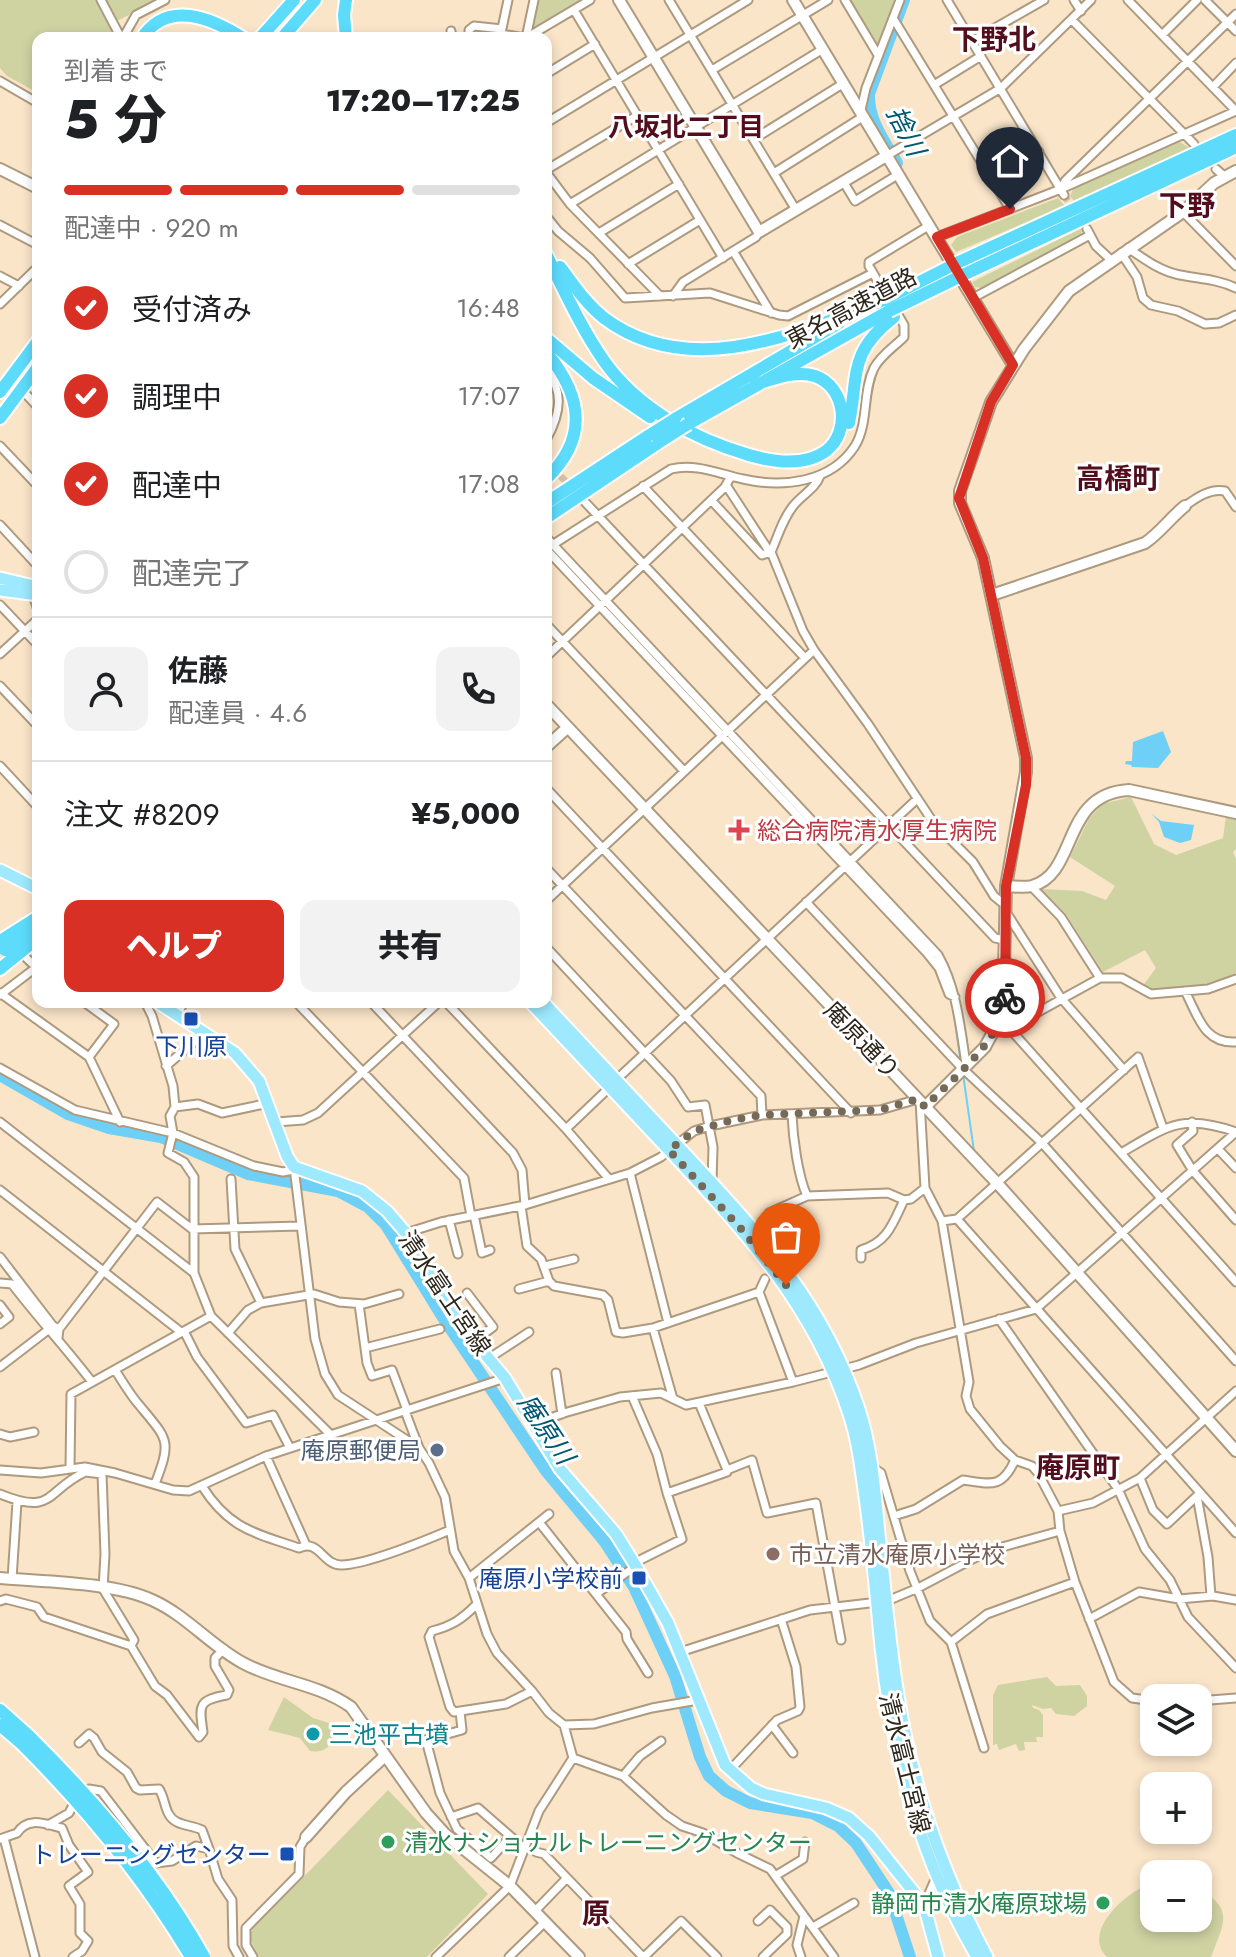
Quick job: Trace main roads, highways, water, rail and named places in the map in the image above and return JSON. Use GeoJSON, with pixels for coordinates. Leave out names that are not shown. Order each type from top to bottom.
{"type":"FeatureCollection","features":[{"type":"Feature","properties":{"kind":"highway"},"geometry":{"type":"LineString","coordinates":[[265,32],[294,0]]}},
{"type":"Feature","properties":{"kind":"highway"},"geometry":{"type":"LineString","coordinates":[[287,32],[315,0]]}},
{"type":"Feature","properties":{"kind":"highway"},"geometry":{"type":"LineString","coordinates":[[345,32],[346,0]]}},
{"type":"Feature","properties":{"kind":"highway"},"geometry":{"type":"LineString","coordinates":[[147,32],[158,19],[180,12],[207,16],[230,32]]}},
{"type":"Feature","properties":{"kind":"highway"},"geometry":{"type":"LineString","coordinates":[[155,32],[178,19],[201,22],[225,32]]}},
{"type":"Feature","properties":{"kind":"highway","name":"東名高速道路"},"geometry":{"type":"LineString","coordinates":[[552,499],[889,309],[1236,135]]}},
{"type":"Feature","properties":{"kind":"highway","name":"東名高速道路"},"geometry":{"type":"LineString","coordinates":[[964,271],[1236,147]]}},
{"type":"Feature","properties":{"kind":"highway"},"geometry":{"type":"LineString","coordinates":[[552,259],[604,318],[638,337],[678,347],[728,348],[889,309]]}},
{"type":"Feature","properties":{"kind":"highway"},"geometry":{"type":"LineString","coordinates":[[552,263],[604,361],[630,391],[664,417],[732,450],[776,460],[804,460],[825,452],[833,444],[843,413],[839,398],[826,382],[804,374],[756,384]]}},
{"type":"Feature","properties":{"kind":"highway"},"geometry":{"type":"LineString","coordinates":[[552,343],[593,378],[658,422],[732,456],[793,467],[815,463],[837,448],[847,428],[854,376],[861,356],[889,309]]}},
{"type":"Feature","properties":{"kind":"highway","name":"東名高速道路"},"geometry":{"type":"LineString","coordinates":[[552,514],[653,440],[675,419],[776,358],[889,309]]}},
{"type":"Feature","properties":{"kind":"highway"},"geometry":{"type":"LineString","coordinates":[[0,392],[32,349]]}},
{"type":"Feature","properties":{"kind":"highway"},"geometry":{"type":"LineString","coordinates":[[552,360],[571,389],[576,418],[572,442],[552,472]]}},
{"type":"Feature","properties":{"kind":"highway"},"geometry":{"type":"LineString","coordinates":[[0,418],[29,385]]}},
{"type":"Feature","properties":{"kind":"highway"},"geometry":{"type":"LineString","coordinates":[[0,968],[3,948],[32,922]]}},
{"type":"Feature","properties":{"kind":"highway"},"geometry":{"type":"LineString","coordinates":[[3,948],[32,928]]}},
{"type":"Feature","properties":{"kind":"highway"},"geometry":{"type":"LineString","coordinates":[[3,948],[32,940]]}},
{"type":"Feature","properties":{"kind":"highway"},"geometry":{"type":"LineString","coordinates":[[0,1710],[121,1854],[191,1957]]}},
{"type":"Feature","properties":{"kind":"highway"},"geometry":{"type":"LineString","coordinates":[[0,1725],[25,1740],[98,1807],[131,1847],[204,1957]]}},
{"type":"Feature","properties":{"kind":"main road"},"geometry":{"type":"LineString","coordinates":[[0,578],[32,590]]}},
{"type":"Feature","properties":{"kind":"main road"},"geometry":{"type":"LineString","coordinates":[[0,590],[32,592]]}},
{"type":"Feature","properties":{"kind":"main road"},"geometry":{"type":"LineString","coordinates":[[0,870],[32,886]]}},
{"type":"Feature","properties":{"kind":"main road","name":"清水富士宮線"},"geometry":{"type":"LineString","coordinates":[[166,1008],[235,1053],[259,1081],[293,1170],[362,1191],[387,1211],[406,1233],[457,1321],[488,1359],[560,1469],[616,1534],[668,1623],[721,1758],[751,1788],[764,1794],[804,1801],[849,1818],[869,1836],[924,1905],[938,1957]]}},
{"type":"Feature","properties":{"kind":"main road","name":"清水富士宮線"},"geometry":{"type":"LineString","coordinates":[[536,1008],[673,1147],[777,1272],[811,1324],[859,1411],[872,1467],[887,1692],[900,1763],[922,1837],[939,1880],[977,1957]]}},
{"type":"Feature","properties":{"kind":"main road","name":"清水富士宮線"},"geometry":{"type":"LineString","coordinates":[[548,1008],[613,1084]]}},
{"type":"Feature","properties":{"kind":"main road","name":"清水富士宮線"},"geometry":{"type":"LineString","coordinates":[[673,1147],[712,1182],[768,1244],[805,1295],[838,1370],[861,1467],[898,1696],[918,1784],[949,1875],[987,1957]]}},
{"type":"Feature","properties":{"kind":"water"},"geometry":{"type":"Polygon","coordinates":[[[1163,731],[1171,752],[1158,768],[1125,764],[1132,761],[1133,742],[1163,731]]]}},
{"type":"Feature","properties":{"kind":"water"},"geometry":{"type":"Polygon","coordinates":[[[1152,814],[1161,821],[1194,825],[1191,840],[1180,843],[1164,837],[1159,822],[1152,814]]]}},
{"type":"Feature","properties":{"kind":"waterway","name":"捨川"},"geometry":{"type":"LineString","coordinates":[[897,163],[874,121],[869,94],[904,0]]}},
{"type":"Feature","properties":{"kind":"waterway"},"geometry":{"type":"LineString","coordinates":[[552,550],[600,601]]}},
{"type":"Feature","properties":{"kind":"waterway"},"geometry":{"type":"LineString","coordinates":[[604,605],[641,645]]}},
{"type":"Feature","properties":{"kind":"waterway"},"geometry":{"type":"LineString","coordinates":[[953,1007],[961,1064]]}},
{"type":"Feature","properties":{"kind":"waterway"},"geometry":{"type":"LineString","coordinates":[[963,1074],[974,1151]]}},
{"type":"Feature","properties":{"kind":"waterway","name":"庵原川"},"geometry":{"type":"LineString","coordinates":[[0,1075],[68,1114],[109,1128],[161,1137],[248,1174],[338,1191],[368,1207],[386,1225],[444,1319],[546,1471],[605,1542],[634,1587],[675,1676],[700,1757],[709,1776],[726,1791],[750,1803],[812,1813],[838,1826],[856,1843],[889,1893],[910,1957]]}},
{"type":"Feature","properties":{"kind":"waterway"},"geometry":{"type":"LineString","coordinates":[[1003,1182],[1079,1266]]}},
{"type":"Feature","properties":{"kind":"waterway"},"geometry":{"type":"LineString","coordinates":[[1083,1271],[1180,1380]]}},
{"type":"Feature","properties":{"kind":"tunnel"},"geometry":{"type":"LineString","coordinates":[[1064,195],[1083,223]]}},
{"type":"Feature","properties":{"kind":"tunnel"},"geometry":{"type":"LineString","coordinates":[[552,467],[572,488]]}},
{"type":"Feature","properties":{"kind":"place","name":"総合病院清水厚生病院"},"geometry":{"type":"Point","coordinates":[739,830]}},
{"type":"Feature","properties":{"kind":"place","name":"下川原"},"geometry":{"type":"Point","coordinates":[191,1019]}},
{"type":"Feature","properties":{"kind":"place","name":"庵原郵便局"},"geometry":{"type":"Point","coordinates":[437,1450]}},
{"type":"Feature","properties":{"kind":"place","name":"市立清水庵原小学校"},"geometry":{"type":"Point","coordinates":[773,1554]}},
{"type":"Feature","properties":{"kind":"place","name":"庵原小学校前"},"geometry":{"type":"Point","coordinates":[639,1578]}},
{"type":"Feature","properties":{"kind":"place","name":"三池平古墳"},"geometry":{"type":"Point","coordinates":[313,1734]}},
{"type":"Feature","properties":{"kind":"place","name":"清水ナショナルトレーニングセンター"},"geometry":{"type":"Point","coordinates":[388,1842]}},
{"type":"Feature","properties":{"kind":"place","name":"トレーニングセンター"},"geometry":{"type":"Point","coordinates":[287,1854]}},
{"type":"Feature","properties":{"kind":"place","name":"静岡市清水庵原球場"},"geometry":{"type":"Point","coordinates":[1103,1903]}},
{"type":"Feature","properties":{"kind":"district","name":"下野北"},"geometry":{"type":"Point","coordinates":[994,39]}},
{"type":"Feature","properties":{"kind":"district","name":"八坂北二丁目"},"geometry":{"type":"Point","coordinates":[686,127]}},
{"type":"Feature","properties":{"kind":"district","name":"下野"},"geometry":{"type":"Point","coordinates":[1187,205]}},
{"type":"Feature","properties":{"kind":"district","name":"高橋町"},"geometry":{"type":"Point","coordinates":[1118,478]}},
{"type":"Feature","properties":{"kind":"district","name":"庵原町"},"geometry":{"type":"Point","coordinates":[1078,1467]}},
{"type":"Feature","properties":{"kind":"district","name":"原"},"geometry":{"type":"Point","coordinates":[596,1913]}}]}
